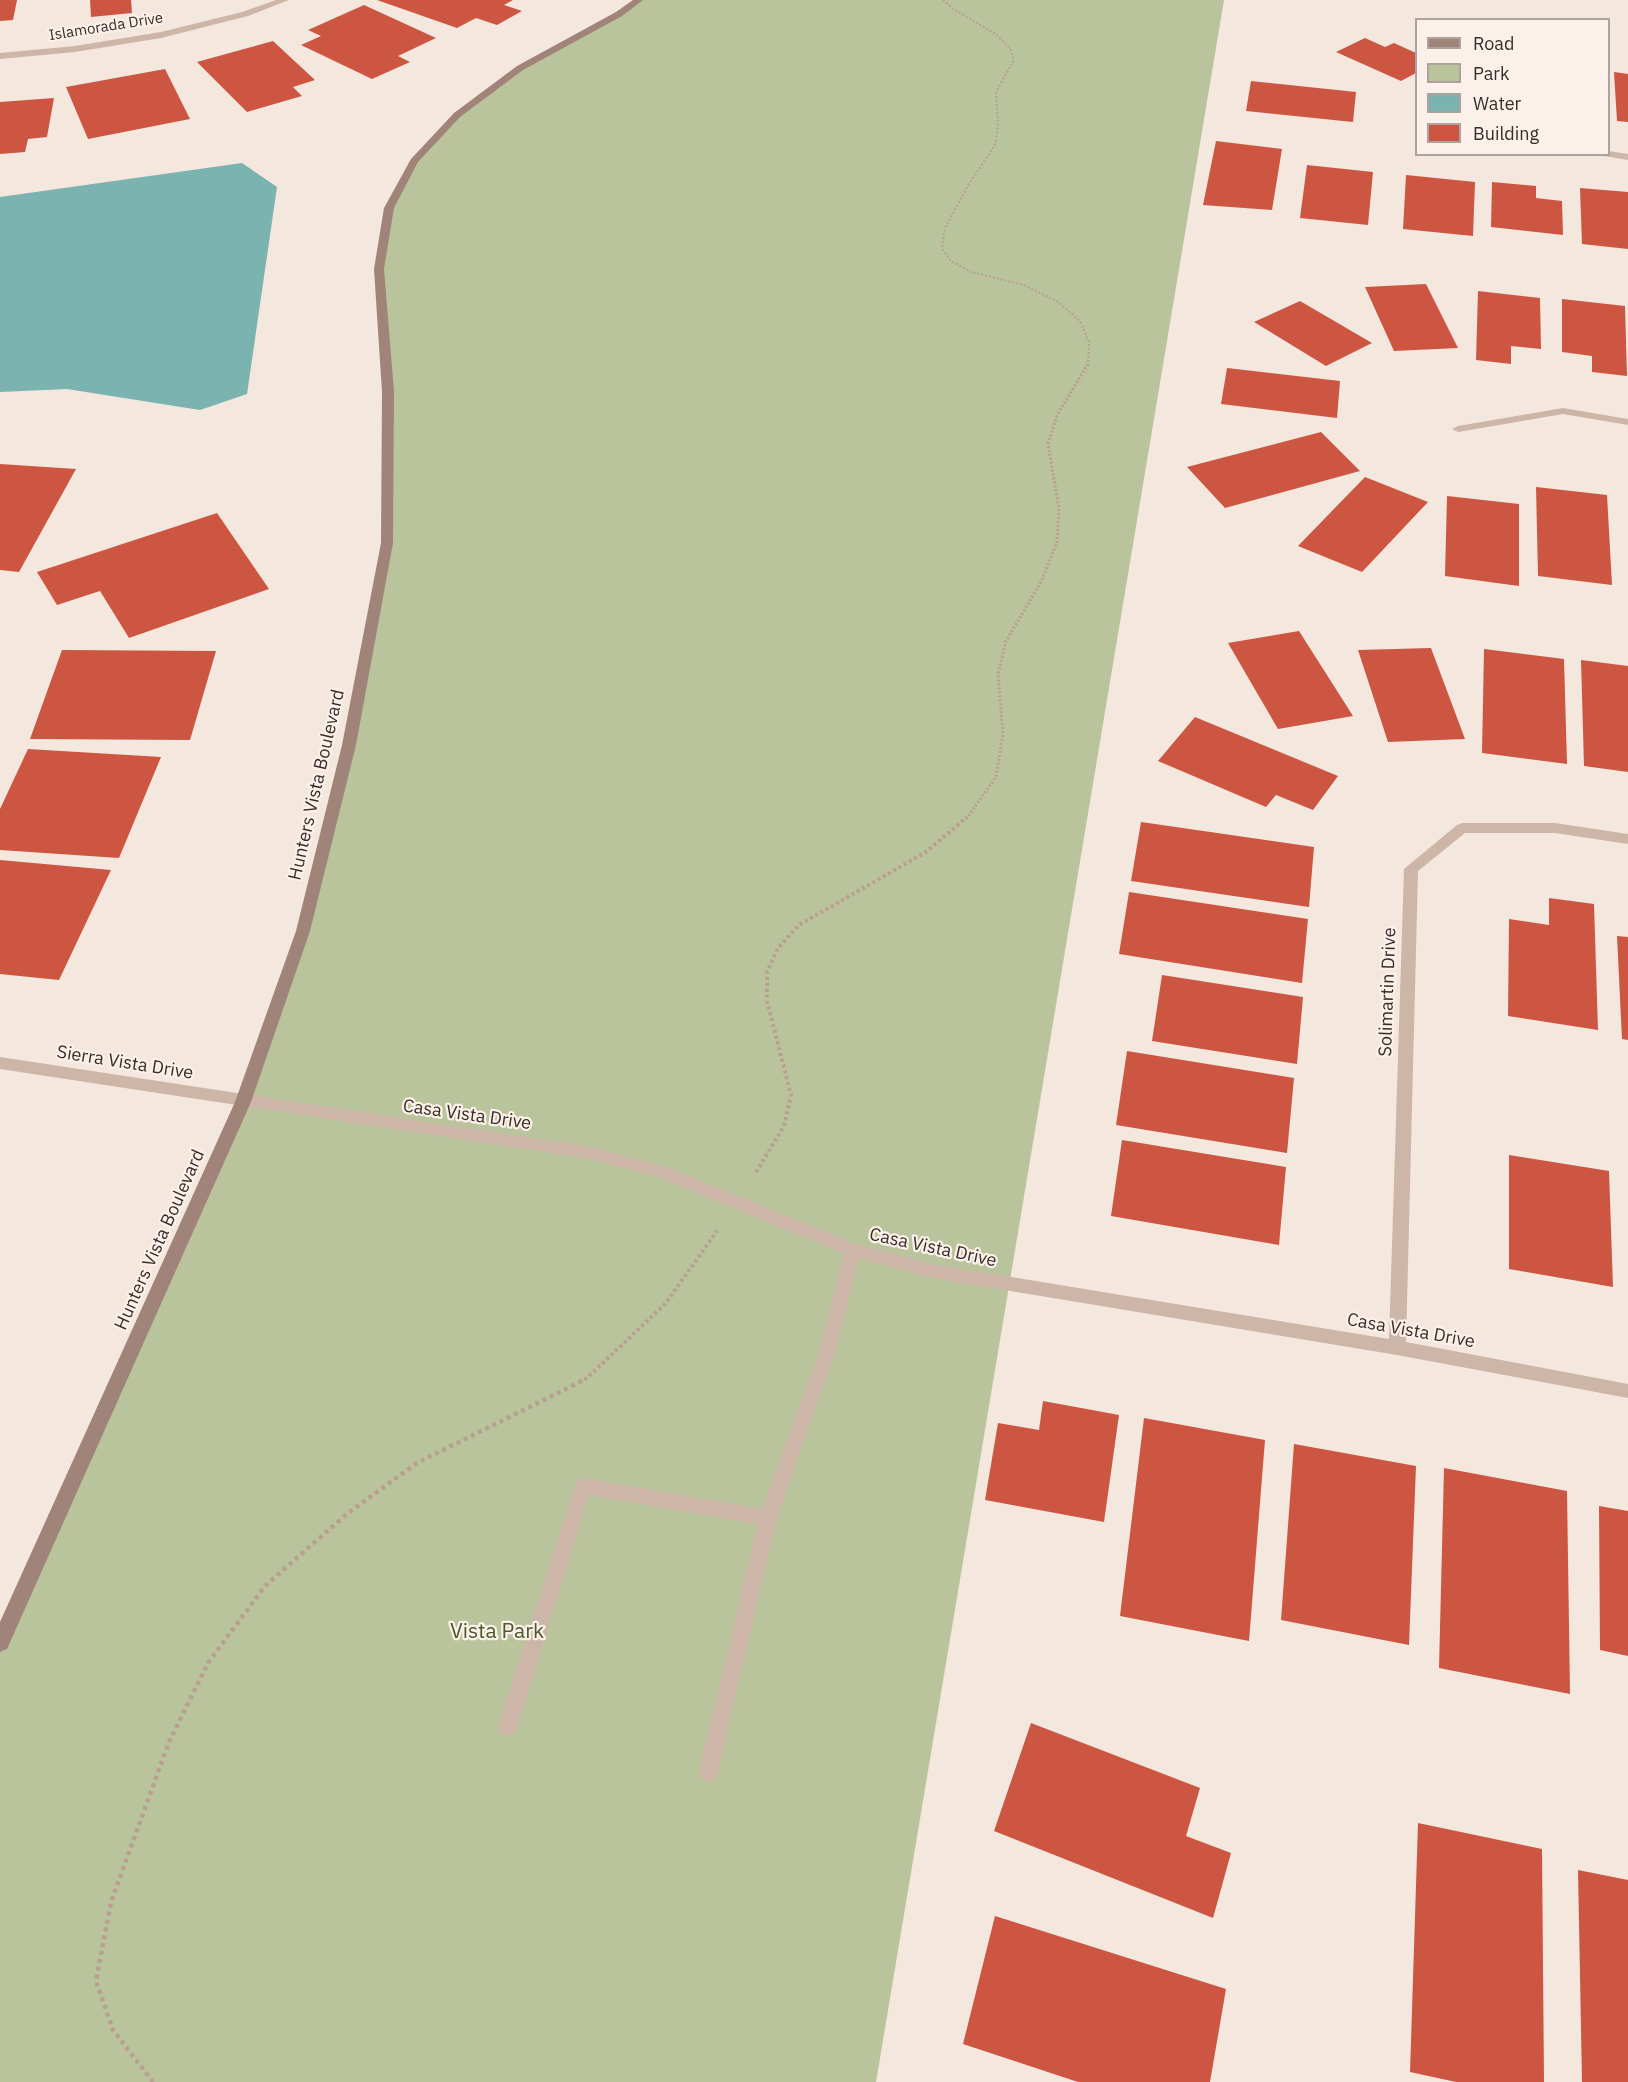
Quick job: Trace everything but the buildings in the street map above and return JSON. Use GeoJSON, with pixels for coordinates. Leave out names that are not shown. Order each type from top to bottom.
{"type":"FeatureCollection","features":[{"type":"Feature","properties":{"kind":"street","name":"Islamorada Drive"},"geometry":{"type":"LineString","coordinates":[[0,56],[75,49],[161,35],[245,14],[285,0]]}},
{"type":"Feature","properties":{"kind":"street","name":"Hunters Vista Boulevard"},"geometry":{"type":"LineString","coordinates":[[0,1643],[243,1102],[303,931],[349,745],[387,543],[388,392],[378,269],[389,208],[414,161],[457,115],[520,68],[619,14],[639,0]]}},
{"type":"Feature","properties":{"kind":"street"},"geometry":{"type":"LineString","coordinates":[[1610,154],[1628,157]]}},
{"type":"Feature","properties":{"kind":"street"},"geometry":{"type":"LineString","coordinates":[[1458,429],[1563,411],[1628,422]]}},
{"type":"Feature","properties":{"kind":"street","name":"Solimartin Drive"},"geometry":{"type":"LineString","coordinates":[[1397,1348],[1411,868],[1462,828],[1555,828],[1628,839]]}},
{"type":"Feature","properties":{"kind":"street","name":"Sierra Vista Drive"},"geometry":{"type":"LineString","coordinates":[[0,1063],[243,1102]]}},
{"type":"Feature","properties":{"kind":"street","name":"Casa Vista Drive"},"geometry":{"type":"LineString","coordinates":[[243,1102],[592,1154],[660,1171],[853,1250],[932,1271],[1397,1348],[1628,1391]]}},
{"type":"Feature","properties":{"kind":"street"},"geometry":{"type":"LineString","coordinates":[[709,1772],[768,1518],[827,1353],[853,1250]]}},
{"type":"Feature","properties":{"kind":"street"},"geometry":{"type":"LineString","coordinates":[[507,1726],[583,1486],[768,1518]]}},
{"type":"Feature","properties":{"kind":"path"},"geometry":{"type":"LineString","coordinates":[[153,2082],[113,2030],[96,1981],[115,1891],[169,1742],[208,1663],[265,1586],[348,1513],[417,1463],[586,1378],[665,1304],[738,1201],[784,1126],[791,1095],[767,1001],[767,972],[778,948],[799,925],[926,852],[971,814],[996,777],[1003,734],[998,674],[1006,641],[1041,582],[1057,542],[1059,508],[1048,444],[1057,415],[1088,366],[1089,342],[1080,321],[1058,302],[1024,285],[971,272],[951,261],[942,248],[945,228],[969,184],[995,145],[998,126],[996,92],[1014,60],[1010,48],[997,35],[952,8],[943,0]]}},
{"type":"Feature","properties":{"kind":"green space","name":"Vista Park"},"geometry":{"type":"Polygon","coordinates":[[[639,0],[1224,0],[876,2082],[0,2082],[0,1643],[243,1102],[303,931],[387,543],[379,269],[389,208],[414,161],[457,115],[520,68],[639,0]]]}},
{"type":"Feature","properties":{"kind":"water"},"geometry":{"type":"Polygon","coordinates":[[[242,163],[277,187],[247,394],[200,410],[67,389],[0,392],[0,197],[242,163]]]}}]}
